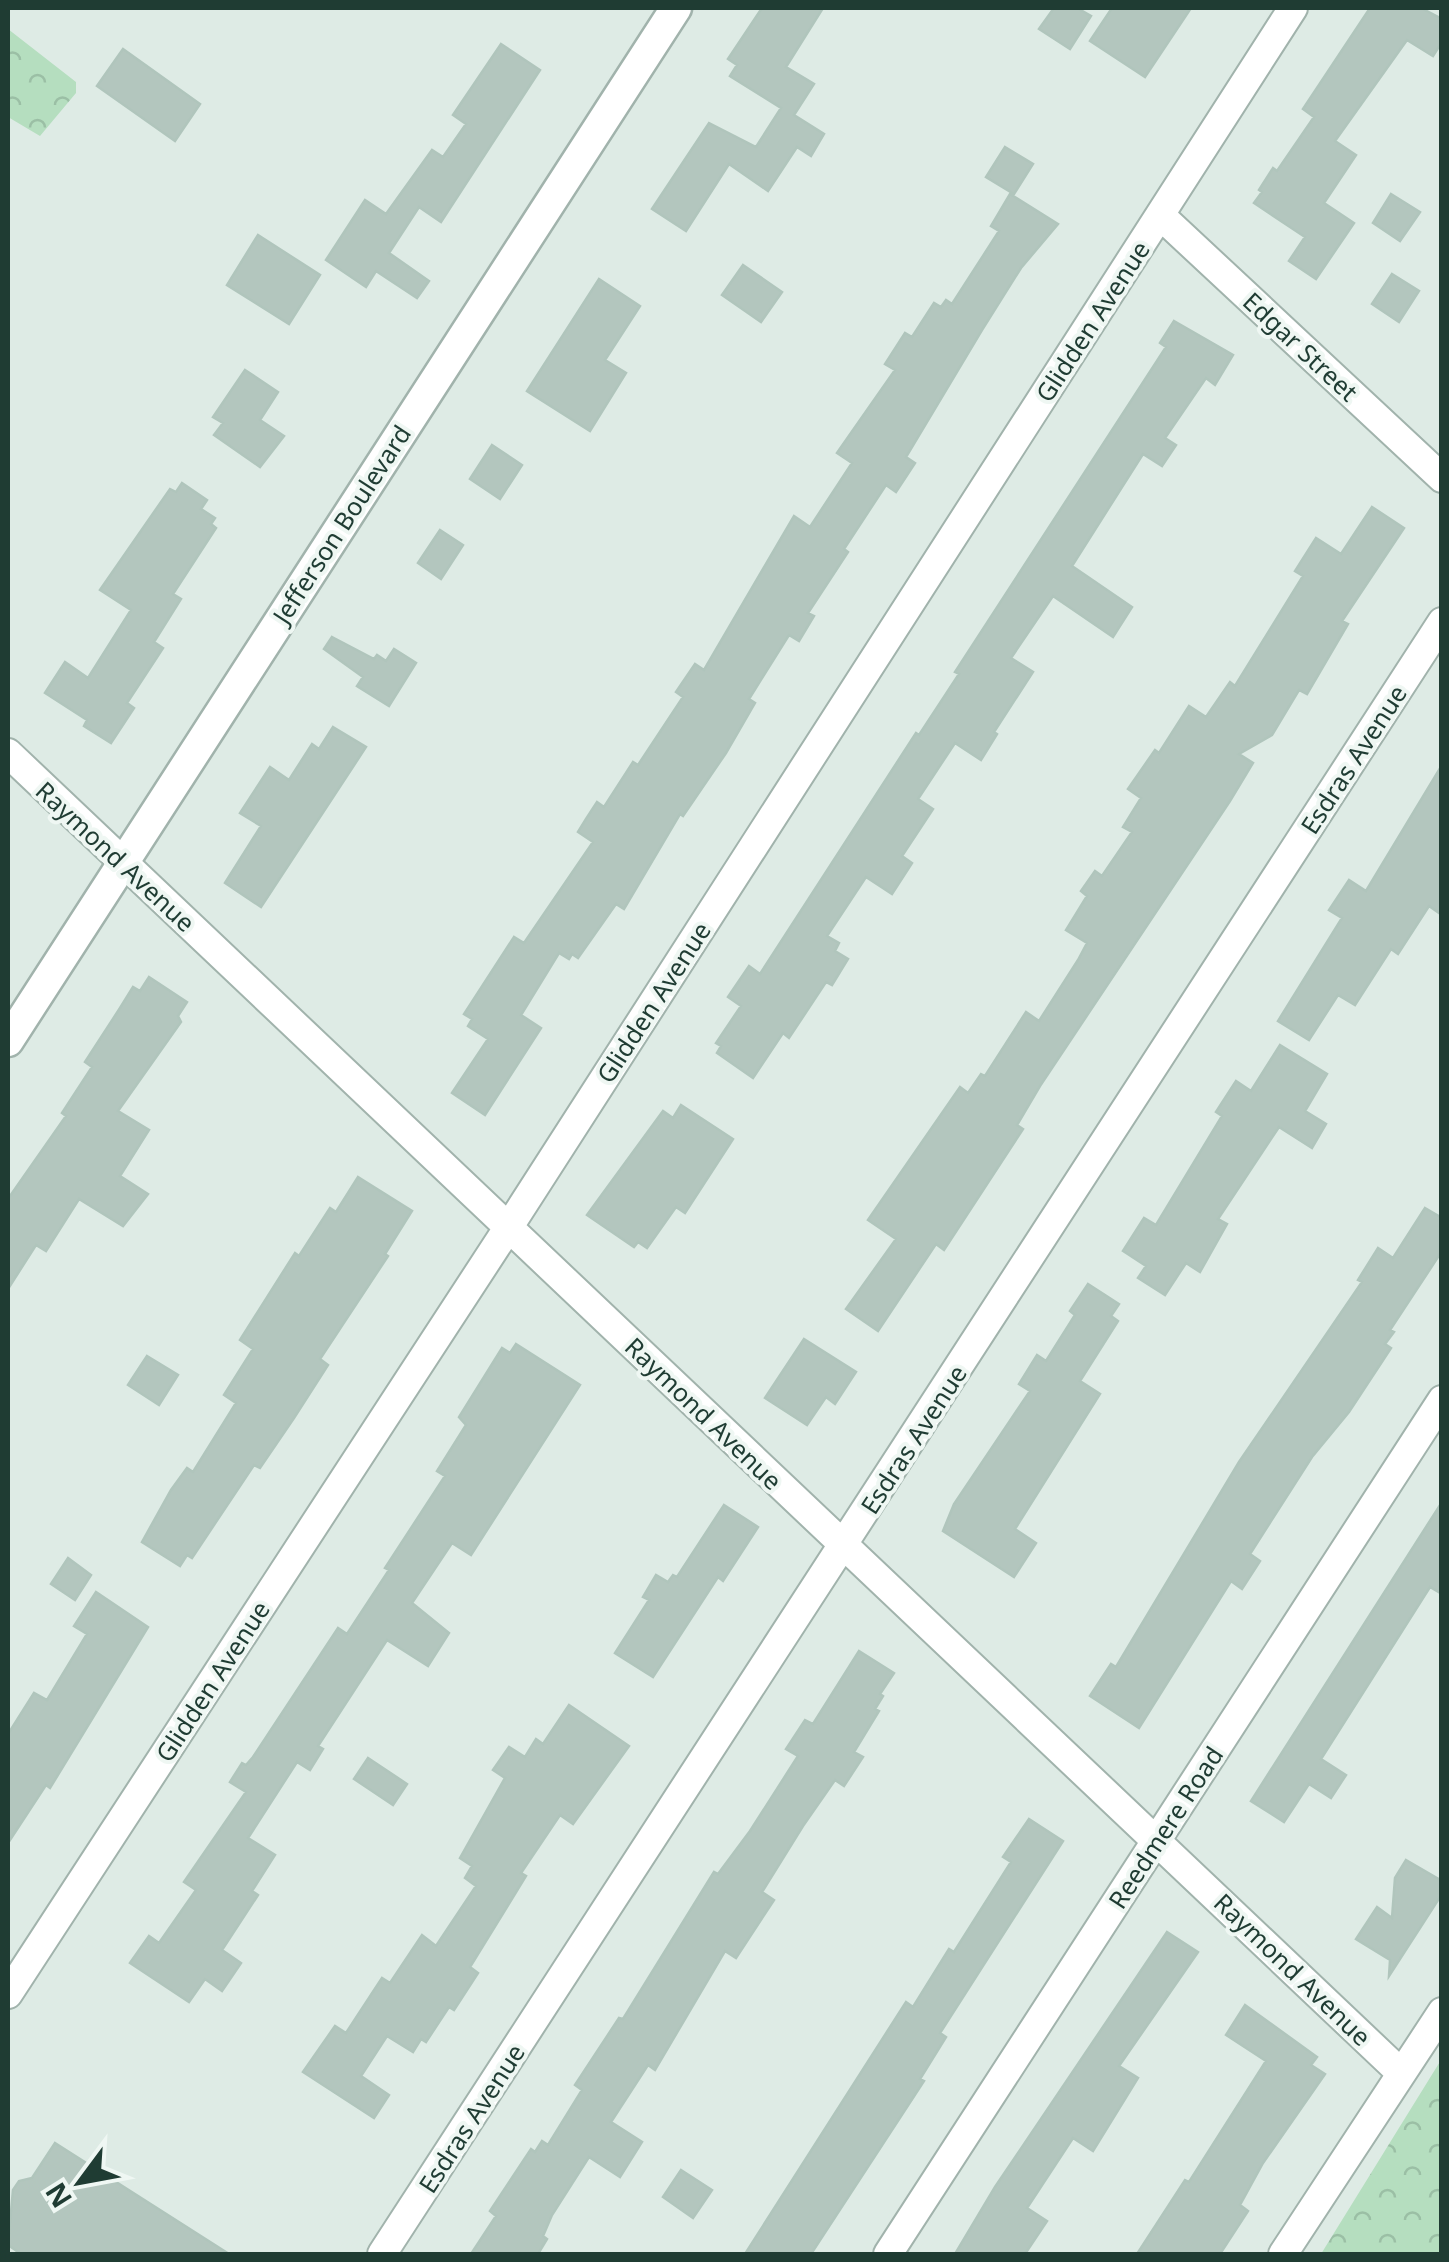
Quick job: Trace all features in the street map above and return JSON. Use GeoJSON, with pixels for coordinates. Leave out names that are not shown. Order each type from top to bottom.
{"type":"FeatureCollection","features":[{"type":"Feature","properties":{"kind":"street","name":"Jefferson Boulevard"},"geometry":{"type":"LineString","coordinates":[[8,1041],[676,8]]}},
{"type":"Feature","properties":{"kind":"street","name":"Glidden Avenue"},"geometry":{"type":"LineString","coordinates":[[8,1994],[510,1225],[1294,8]]}},
{"type":"Feature","properties":{"kind":"street","name":"Edgar Street"},"geometry":{"type":"LineString","coordinates":[[1160,215],[1442,478]]}},
{"type":"Feature","properties":{"kind":"street","name":"Esdras Avenue"},"geometry":{"type":"LineString","coordinates":[[382,2254],[1442,622]]}},
{"type":"Feature","properties":{"kind":"street","name":"Raymond Avenue"},"geometry":{"type":"LineString","coordinates":[[8,753],[1401,2073]]}},
{"type":"Feature","properties":{"kind":"street","name":"Reedmere Road"},"geometry":{"type":"LineString","coordinates":[[888,2254],[1442,1400]]}},
{"type":"Feature","properties":{"kind":"street"},"geometry":{"type":"LineString","coordinates":[[1283,2254],[1442,2012]]}},
{"type":"Feature","properties":{"kind":"green space"},"geometry":{"type":"Polygon","coordinates":[[[8,29],[76,82],[76,93],[40,136],[8,117],[8,29]]]}},
{"type":"Feature","properties":{"kind":"green space"},"geometry":{"type":"Polygon","coordinates":[[[1441,2060],[1441,2254],[1321,2254],[1441,2060]]]}},
{"type":"Feature","properties":{"kind":"building"},"geometry":{"type":"Polygon","coordinates":[[[762,8],[823,8],[786,67],[814,84],[794,115],[824,134],[811,156],[797,147],[768,191],[729,164],[686,231],[652,209],[709,123],[756,147],[781,108],[730,76],[737,65],[728,59],[762,8]]]}},
{"type":"Feature","properties":{"kind":"building"},"geometry":{"type":"Polygon","coordinates":[[[1054,8],[1077,8],[1091,16],[1070,49],[1039,29],[1054,8]]]}},
{"type":"Feature","properties":{"kind":"building"},"geometry":{"type":"Polygon","coordinates":[[[1112,8],[1191,8],[1145,77],[1090,41],[1112,8]]]}},
{"type":"Feature","properties":{"kind":"building"},"geometry":{"type":"Polygon","coordinates":[[[1370,8],[1421,8],[1442,19],[1442,42],[1433,56],[1407,40],[1335,141],[1356,155],[1324,203],[1354,223],[1316,279],[1289,261],[1305,237],[1254,203],[1273,168],[1277,171],[1314,117],[1303,109],[1370,8]]]}},
{"type":"Feature","properties":{"kind":"building"},"geometry":{"type":"Polygon","coordinates":[[[501,44],[540,70],[441,222],[419,207],[389,253],[429,281],[417,298],[376,271],[366,287],[326,260],[365,200],[386,214],[432,150],[443,157],[466,124],[453,115],[501,44]]]}},
{"type":"Feature","properties":{"kind":"building"},"geometry":{"type":"Polygon","coordinates":[[[123,49],[200,104],[175,141],[97,86],[123,49]]]}},
{"type":"Feature","properties":{"kind":"building"},"geometry":{"type":"Polygon","coordinates":[[[1005,147],[1033,164],[1014,194],[986,177],[1005,147]]]}},
{"type":"Feature","properties":{"kind":"building"},"geometry":{"type":"Polygon","coordinates":[[[1010,194],[1058,224],[1021,268],[906,457],[915,463],[896,492],[886,485],[844,549],[848,552],[808,613],[814,616],[799,641],[789,635],[749,699],[755,703],[726,753],[683,816],[680,814],[624,909],[616,904],[578,958],[572,954],[569,959],[559,953],[521,1015],[541,1028],[485,1115],[452,1093],[488,1039],[468,1026],[472,1019],[464,1014],[514,937],[524,943],[593,842],[578,832],[586,819],[597,802],[604,807],[633,762],[638,765],[683,697],[676,692],[695,664],[704,670],[794,516],[810,527],[852,463],[837,453],[895,370],[885,364],[905,333],[912,337],[934,303],[941,307],[946,300],[952,304],[999,231],[991,226],[1010,194]]]}},
{"type":"Feature","properties":{"kind":"building"},"geometry":{"type":"Polygon","coordinates":[[[1391,194],[1420,212],[1400,241],[1373,223],[1391,194]]]}},
{"type":"Feature","properties":{"kind":"building"},"geometry":{"type":"Polygon","coordinates":[[[258,235],[320,275],[289,324],[227,285],[258,235]]]}},
{"type":"Feature","properties":{"kind":"building"},"geometry":{"type":"Polygon","coordinates":[[[743,265],[782,292],[761,322],[722,295],[743,265]]]}},
{"type":"Feature","properties":{"kind":"building"},"geometry":{"type":"Polygon","coordinates":[[[1392,274],[1419,291],[1399,322],[1372,304],[1392,274]]]}},
{"type":"Feature","properties":{"kind":"building"},"geometry":{"type":"Polygon","coordinates":[[[599,279],[640,306],[605,360],[626,373],[590,431],[527,391],[599,279]]]}},
{"type":"Feature","properties":{"kind":"building"},"geometry":{"type":"Polygon","coordinates":[[[1174,321],[1233,355],[1215,385],[1206,378],[1165,438],[1176,445],[1162,466],[1143,454],[1072,566],[1132,607],[1113,637],[1053,596],[1011,658],[1033,672],[994,732],[997,734],[981,760],[955,743],[918,799],[933,809],[902,856],[912,863],[892,894],[866,877],[827,936],[839,943],[835,951],[848,959],[832,985],[826,982],[789,1038],[783,1033],[753,1078],[717,1053],[721,1046],[716,1043],[741,1006],[728,997],[749,966],[760,974],[916,733],[919,735],[959,674],[955,672],[1166,347],[1160,343],[1174,321]]]}},
{"type":"Feature","properties":{"kind":"building"},"geometry":{"type":"Polygon","coordinates":[[[245,370],[278,392],[260,420],[284,436],[260,467],[214,435],[223,423],[213,417],[245,370]]]}},
{"type":"Feature","properties":{"kind":"building"},"geometry":{"type":"Polygon","coordinates":[[[492,445],[522,465],[500,499],[470,479],[492,445]]]}},
{"type":"Feature","properties":{"kind":"building"},"geometry":{"type":"Polygon","coordinates":[[[182,483],[207,500],[201,509],[215,518],[211,524],[216,528],[173,594],[181,599],[154,642],[163,648],[127,703],[134,708],[111,743],[84,726],[87,720],[45,693],[65,662],[88,678],[131,610],[100,590],[170,489],[176,492],[182,483]]]}},
{"type":"Feature","properties":{"kind":"building"},"geometry":{"type":"Polygon","coordinates":[[[1372,507],[1404,528],[1342,621],[1348,624],[1307,694],[1299,690],[1272,735],[1239,754],[1253,763],[1230,801],[1040,1086],[1017,1125],[1023,1129],[944,1250],[936,1244],[878,1331],[846,1309],[896,1239],[868,1220],[960,1087],[968,1093],[981,1074],[985,1076],[1026,1012],[1039,1021],[1078,960],[1087,943],[1066,930],[1087,896],[1081,891],[1095,871],[1102,876],[1132,832],[1123,827],[1141,798],[1128,789],[1155,750],[1159,753],[1189,706],[1206,717],[1230,682],[1235,686],[1303,576],[1295,571],[1316,538],[1341,554],[1372,507]]]}},
{"type":"Feature","properties":{"kind":"building"},"geometry":{"type":"Polygon","coordinates":[[[440,530],[463,545],[441,579],[418,563],[440,530]]]}},
{"type":"Feature","properties":{"kind":"building"},"geometry":{"type":"Polygon","coordinates":[[[332,637],[374,659],[377,655],[386,661],[394,649],[416,663],[389,706],[357,686],[363,677],[324,649],[332,637]]]}},
{"type":"Feature","properties":{"kind":"building"},"geometry":{"type":"Polygon","coordinates":[[[333,727],[366,747],[261,907],[225,883],[261,826],[240,813],[270,767],[289,780],[312,744],[319,749],[333,727]]]}},
{"type":"Feature","properties":{"kind":"building"},"geometry":{"type":"Polygon","coordinates":[[[1442,765],[1442,915],[1429,906],[1398,954],[1391,949],[1355,1005],[1338,995],[1309,1040],[1278,1021],[1342,918],[1329,910],[1349,880],[1366,891],[1442,765]]]}},
{"type":"Feature","properties":{"kind":"building"},"geometry":{"type":"Polygon","coordinates":[[[149,977],[187,1002],[178,1016],[181,1022],[118,1111],[149,1130],[120,1176],[148,1194],[123,1226],[79,1199],[46,1251],[36,1245],[8,1289],[8,1199],[66,1116],[62,1113],[92,1067],[85,1062],[133,987],[140,991],[149,977]]]}},
{"type":"Feature","properties":{"kind":"building"},"geometry":{"type":"Polygon","coordinates":[[[1280,1045],[1327,1074],[1305,1111],[1326,1124],[1312,1148],[1279,1127],[1218,1219],[1227,1224],[1200,1272],[1186,1263],[1165,1295],[1138,1278],[1146,1266],[1123,1251],[1144,1218],[1156,1225],[1222,1116],[1216,1112],[1236,1081],[1251,1091],[1280,1045]]]}},
{"type":"Feature","properties":{"kind":"building"},"geometry":{"type":"Polygon","coordinates":[[[681,1105],[733,1139],[685,1213],[676,1207],[647,1248],[638,1242],[634,1247],[587,1215],[663,1111],[673,1118],[681,1105]]]}},
{"type":"Feature","properties":{"kind":"building"},"geometry":{"type":"Polygon","coordinates":[[[358,1177],[412,1211],[385,1254],[388,1256],[320,1359],[328,1365],[294,1418],[260,1468],[254,1465],[192,1558],[187,1555],[180,1566],[142,1542],[171,1490],[187,1468],[193,1472],[236,1403],[224,1395],[253,1349],[240,1340],[295,1253],[299,1256],[330,1208],[336,1212],[358,1177]]]}},
{"type":"Feature","properties":{"kind":"building"},"geometry":{"type":"Polygon","coordinates":[[[1425,1208],[1442,1218],[1442,1251],[1390,1330],[1394,1332],[1385,1344],[1391,1348],[1349,1412],[1312,1457],[1250,1554],[1260,1561],[1242,1589],[1231,1581],[1139,1728],[1090,1696],[1111,1664],[1116,1667],[1239,1462],[1362,1282],[1358,1280],[1378,1248],[1393,1258],[1425,1208]]]}},
{"type":"Feature","properties":{"kind":"building"},"geometry":{"type":"Polygon","coordinates":[[[1088,1284],[1119,1304],[1111,1316],[1118,1321],[1080,1381],[1100,1394],[1015,1529],[1036,1543],[1014,1577],[943,1531],[954,1504],[1030,1391],[1019,1384],[1037,1355],[1046,1361],[1075,1315],[1070,1311],[1088,1284]]]}},
{"type":"Feature","properties":{"kind":"building"},"geometry":{"type":"Polygon","coordinates":[[[804,1339],[856,1372],[835,1404],[826,1397],[807,1425],[765,1398],[804,1339]]]}},
{"type":"Feature","properties":{"kind":"building"},"geometry":{"type":"Polygon","coordinates":[[[516,1344],[580,1385],[471,1555],[452,1543],[412,1603],[449,1633],[428,1666],[387,1640],[318,1746],[323,1749],[310,1770],[297,1762],[248,1838],[275,1855],[252,1891],[258,1895],[222,1950],[241,1963],[222,1991],[205,1979],[189,2002],[130,1963],[149,1936],[159,1943],[196,1890],[184,1882],[246,1792],[230,1782],[242,1763],[246,1765],[253,1757],[338,1628],[347,1634],[389,1570],[385,1568],[445,1476],[437,1471],[466,1425],[459,1417],[502,1348],[510,1353],[516,1344]]]}},
{"type":"Feature","properties":{"kind":"building"},"geometry":{"type":"Polygon","coordinates":[[[147,1356],[178,1375],[159,1405],[128,1385],[147,1356]]]}},
{"type":"Feature","properties":{"kind":"building"},"geometry":{"type":"Polygon","coordinates":[[[1442,1502],[1442,1594],[1430,1587],[1321,1759],[1346,1775],[1331,1798],[1309,1784],[1284,1822],[1251,1801],[1442,1502]]]}},
{"type":"Feature","properties":{"kind":"building"},"geometry":{"type":"Polygon","coordinates":[[[724,1505],[758,1527],[723,1581],[718,1577],[653,1677],[615,1653],[649,1600],[643,1597],[656,1575],[668,1582],[673,1575],[677,1577],[724,1505]]]}},
{"type":"Feature","properties":{"kind":"building"},"geometry":{"type":"Polygon","coordinates":[[[68,1558],[91,1575],[75,1600],[51,1584],[68,1558]]]}},
{"type":"Feature","properties":{"kind":"building"},"geometry":{"type":"Polygon","coordinates":[[[96,1592],[148,1627],[50,1788],[46,1785],[8,1843],[8,1734],[34,1693],[47,1700],[87,1634],[74,1626],[96,1592]]]}},
{"type":"Feature","properties":{"kind":"building"},"geometry":{"type":"Polygon","coordinates":[[[859,1651],[894,1673],[880,1694],[883,1696],[875,1709],[879,1711],[854,1752],[863,1757],[844,1786],[835,1780],[803,1826],[762,1892],[774,1900],[736,1958],[725,1951],[655,2070],[648,2065],[611,2122],[642,2142],[620,2177],[589,2157],[552,2215],[543,2236],[547,2239],[538,2254],[471,2254],[496,2216],[490,2211],[531,2149],[535,2152],[542,2141],[548,2145],[582,2090],[575,2085],[619,2018],[623,2019],[714,1872],[718,1874],[750,1831],[798,1756],[786,1749],[805,1720],[813,1724],[859,1651]]]}},
{"type":"Feature","properties":{"kind":"building"},"geometry":{"type":"Polygon","coordinates":[[[569,1705],[629,1746],[573,1824],[560,1815],[521,1873],[526,1876],[470,1967],[478,1973],[454,2010],[449,2007],[426,2042],[421,2039],[413,2052],[387,2036],[361,2076],[389,2095],[374,2118],[303,2072],[335,2026],[346,2033],[382,1978],[390,1983],[422,1935],[436,1946],[476,1886],[465,1878],[472,1866],[460,1858],[505,1778],[493,1770],[509,1747],[525,1757],[536,1739],[543,1744],[569,1705]]]}},
{"type":"Feature","properties":{"kind":"building"},"geometry":{"type":"Polygon","coordinates":[[[368,1758],[407,1784],[393,1805],[354,1779],[368,1758]]]}},
{"type":"Feature","properties":{"kind":"building"},"geometry":{"type":"Polygon","coordinates":[[[1029,1819],[1063,1841],[940,2033],[946,2037],[920,2079],[924,2081],[811,2254],[745,2254],[906,2002],[913,2007],[949,1949],[954,1952],[1011,1862],[1003,1857],[1029,1819]]]}},
{"type":"Feature","properties":{"kind":"building"},"geometry":{"type":"Polygon","coordinates":[[[1406,1860],[1442,1881],[1442,1894],[1389,1976],[1390,1960],[1356,1939],[1377,1907],[1392,1918],[1395,1878],[1406,1860]]]}},
{"type":"Feature","properties":{"kind":"building"},"geometry":{"type":"Polygon","coordinates":[[[1167,1932],[1198,1952],[1119,2066],[1138,2078],[1093,2151],[1073,2138],[1027,2208],[1047,2221],[1025,2254],[955,2254],[995,2187],[1167,1932]]]}},
{"type":"Feature","properties":{"kind":"building"},"geometry":{"type":"Polygon","coordinates":[[[1245,2005],[1317,2057],[1311,2065],[1325,2074],[1263,2163],[1240,2205],[1248,2211],[1220,2254],[1137,2254],[1185,2180],[1189,2182],[1266,2061],[1226,2035],[1245,2005]]]}},
{"type":"Feature","properties":{"kind":"building"},"geometry":{"type":"Polygon","coordinates":[[[55,2143],[229,2254],[21,2254],[8,2245],[13,2190],[19,2181],[32,2178],[55,2143]]]}},
{"type":"Feature","properties":{"kind":"building"},"geometry":{"type":"Polygon","coordinates":[[[681,2170],[712,2190],[693,2218],[663,2197],[681,2170]]]}}]}
